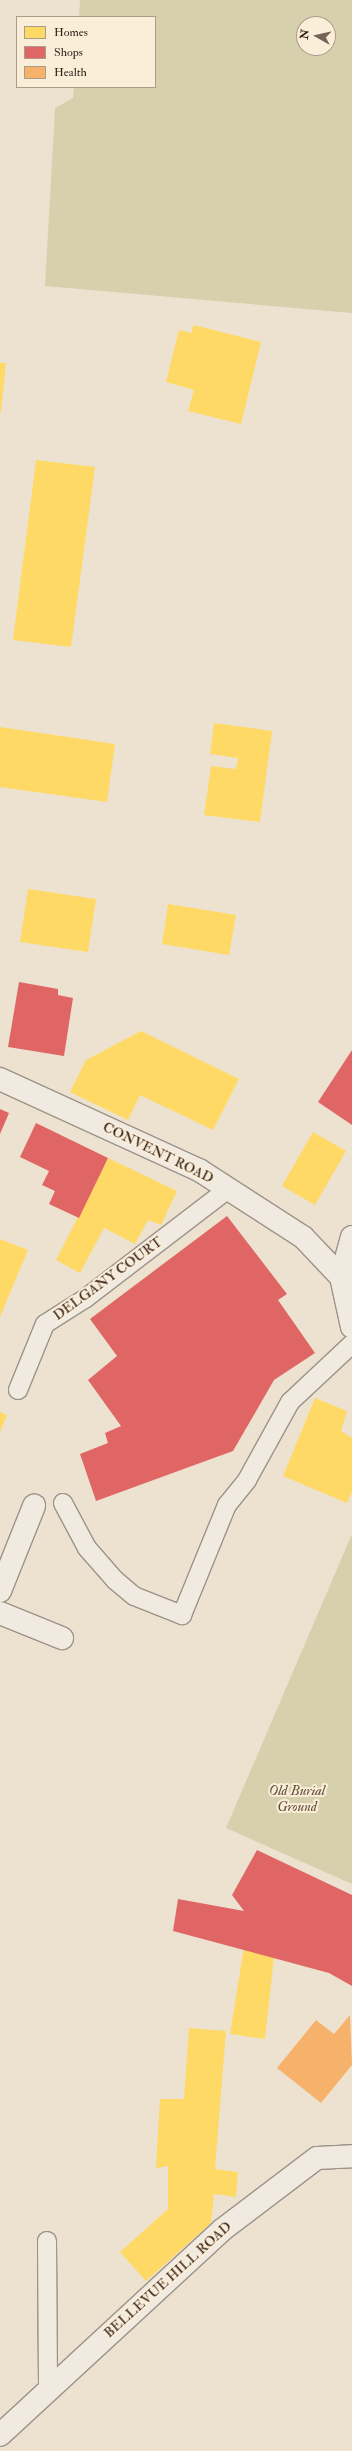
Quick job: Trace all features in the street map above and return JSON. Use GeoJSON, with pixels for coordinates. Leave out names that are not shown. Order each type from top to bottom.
{"type":"FeatureCollection","features":[{"type":"Feature","properties":{"kind":"street","name":"CONVENT ROAD"},"geometry":{"type":"LineString","coordinates":[[0,1079],[199,1170],[303,1237],[341,1276]]}},
{"type":"Feature","properties":{"kind":"street"},"geometry":{"type":"LineString","coordinates":[[352,1237],[341,1276],[352,1327]]}},
{"type":"Feature","properties":{"kind":"street"},"geometry":{"type":"LineString","coordinates":[[0,1591],[34,1506]]}},
{"type":"Feature","properties":{"kind":"street"},"geometry":{"type":"LineString","coordinates":[[0,1613],[62,1638]]}},
{"type":"Feature","properties":{"kind":"street","name":"BELLEVUE HILL ROAD"},"geometry":{"type":"LineString","coordinates":[[0,2435],[48,2388],[228,2226],[317,2158],[352,2156]]}},
{"type":"Feature","properties":{"kind":"lane","name":"DELGANY COURT"},"geometry":{"type":"LineString","coordinates":[[18,1390],[45,1324],[86,1298],[228,1189]]}},
{"type":"Feature","properties":{"kind":"lane"},"geometry":{"type":"LineString","coordinates":[[63,1503],[87,1548],[115,1580],[134,1596],[182,1615],[227,1504],[247,1480],[290,1402],[352,1344]]}},
{"type":"Feature","properties":{"kind":"lane"},"geometry":{"type":"LineString","coordinates":[[47,2241],[48,2388]]}},
{"type":"Feature","properties":{"kind":"green space"},"geometry":{"type":"Polygon","coordinates":[[[80,0],[352,0],[352,313],[45,286],[55,108],[73,98],[74,88],[156,88],[156,16],[79,16],[80,0]]]}},
{"type":"Feature","properties":{"kind":"green space","name":"Old Burial Ground"},"geometry":{"type":"Polygon","coordinates":[[[352,1534],[352,1884],[226,1828],[352,1534]]]}},
{"type":"Feature","properties":{"kind":"building: Homes"},"geometry":{"type":"Polygon","coordinates":[[[194,325],[261,342],[241,424],[188,411],[194,390],[166,382],[179,330],[191,333],[194,325]]]}},
{"type":"Feature","properties":{"kind":"building: Homes"},"geometry":{"type":"Polygon","coordinates":[[[0,363],[6,363],[1,412],[0,412],[0,363]]]}},
{"type":"Feature","properties":{"kind":"building: Homes"},"geometry":{"type":"Polygon","coordinates":[[[36,460],[95,467],[71,647],[13,640],[36,460]]]}},
{"type":"Feature","properties":{"kind":"building: Homes"},"geometry":{"type":"Polygon","coordinates":[[[214,723],[272,731],[260,822],[204,815],[211,766],[236,769],[238,758],[210,754],[214,723]]]}},
{"type":"Feature","properties":{"kind":"building: Homes"},"geometry":{"type":"Polygon","coordinates":[[[0,727],[115,744],[107,802],[0,787],[0,727]]]}},
{"type":"Feature","properties":{"kind":"building: Homes"},"geometry":{"type":"Polygon","coordinates":[[[28,889],[96,899],[88,952],[20,942],[28,889]]]}},
{"type":"Feature","properties":{"kind":"building: Homes"},"geometry":{"type":"Polygon","coordinates":[[[168,904],[236,915],[229,955],[162,944],[168,904]]]}},
{"type":"Feature","properties":{"kind":"building: Homes"},"geometry":{"type":"Polygon","coordinates":[[[141,1031],[239,1079],[213,1130],[140,1095],[128,1120],[70,1092],[86,1060],[141,1031]]]}},
{"type":"Feature","properties":{"kind":"building: Homes"},"geometry":{"type":"Polygon","coordinates":[[[313,1132],[346,1151],[315,1205],[282,1186],[313,1132]]]}},
{"type":"Feature","properties":{"kind":"building: Homes"},"geometry":{"type":"Polygon","coordinates":[[[108,1158],[177,1191],[161,1225],[148,1220],[135,1244],[104,1228],[80,1273],[56,1260],[108,1158]]]}},
{"type":"Feature","properties":{"kind":"building: Homes"},"geometry":{"type":"Polygon","coordinates":[[[0,1239],[28,1250],[0,1317],[0,1239]]]}},
{"type":"Feature","properties":{"kind":"building: Homes"},"geometry":{"type":"Polygon","coordinates":[[[315,1398],[347,1411],[341,1431],[352,1438],[352,1492],[347,1503],[283,1476],[315,1398]]]}},
{"type":"Feature","properties":{"kind":"building: Homes"},"geometry":{"type":"Polygon","coordinates":[[[0,1412],[7,1415],[0,1432],[0,1412]]]}},
{"type":"Feature","properties":{"kind":"building: Homes"},"geometry":{"type":"Polygon","coordinates":[[[244,1947],[274,1957],[265,2039],[230,2034],[244,1947]]]}},
{"type":"Feature","properties":{"kind":"building: Homes"},"geometry":{"type":"Polygon","coordinates":[[[189,2028],[226,2031],[215,2169],[238,2172],[236,2197],[214,2194],[211,2223],[146,2281],[120,2252],[168,2209],[168,2166],[156,2168],[160,2099],[184,2099],[189,2028]]]}},
{"type":"Feature","properties":{"kind":"building: Shops"},"geometry":{"type":"Polygon","coordinates":[[[19,982],[58,989],[58,995],[73,998],[64,1056],[8,1047],[19,982]]]}},
{"type":"Feature","properties":{"kind":"building: Shops"},"geometry":{"type":"Polygon","coordinates":[[[352,1050],[352,1125],[318,1102],[352,1050]]]}},
{"type":"Feature","properties":{"kind":"building: Shops"},"geometry":{"type":"Polygon","coordinates":[[[0,1109],[9,1113],[0,1134],[0,1109]]]}},
{"type":"Feature","properties":{"kind":"building: Shops"},"geometry":{"type":"Polygon","coordinates":[[[36,1123],[108,1158],[79,1218],[49,1204],[55,1191],[42,1185],[49,1171],[20,1157],[36,1123]]]}},
{"type":"Feature","properties":{"kind":"building: Shops"},"geometry":{"type":"Polygon","coordinates":[[[227,1216],[287,1294],[278,1300],[315,1353],[274,1380],[233,1451],[96,1501],[80,1454],[108,1443],[105,1433],[121,1426],[88,1380],[117,1356],[90,1319],[227,1216]]]}},
{"type":"Feature","properties":{"kind":"building: Shops"},"geometry":{"type":"Polygon","coordinates":[[[257,1850],[352,1895],[352,1986],[329,1973],[173,1931],[178,1899],[244,1911],[232,1895],[257,1850]]]}},
{"type":"Feature","properties":{"kind":"building: Health"},"geometry":{"type":"Polygon","coordinates":[[[350,2015],[352,2065],[321,2103],[277,2068],[316,2020],[334,2034],[350,2015]]]}}]}
